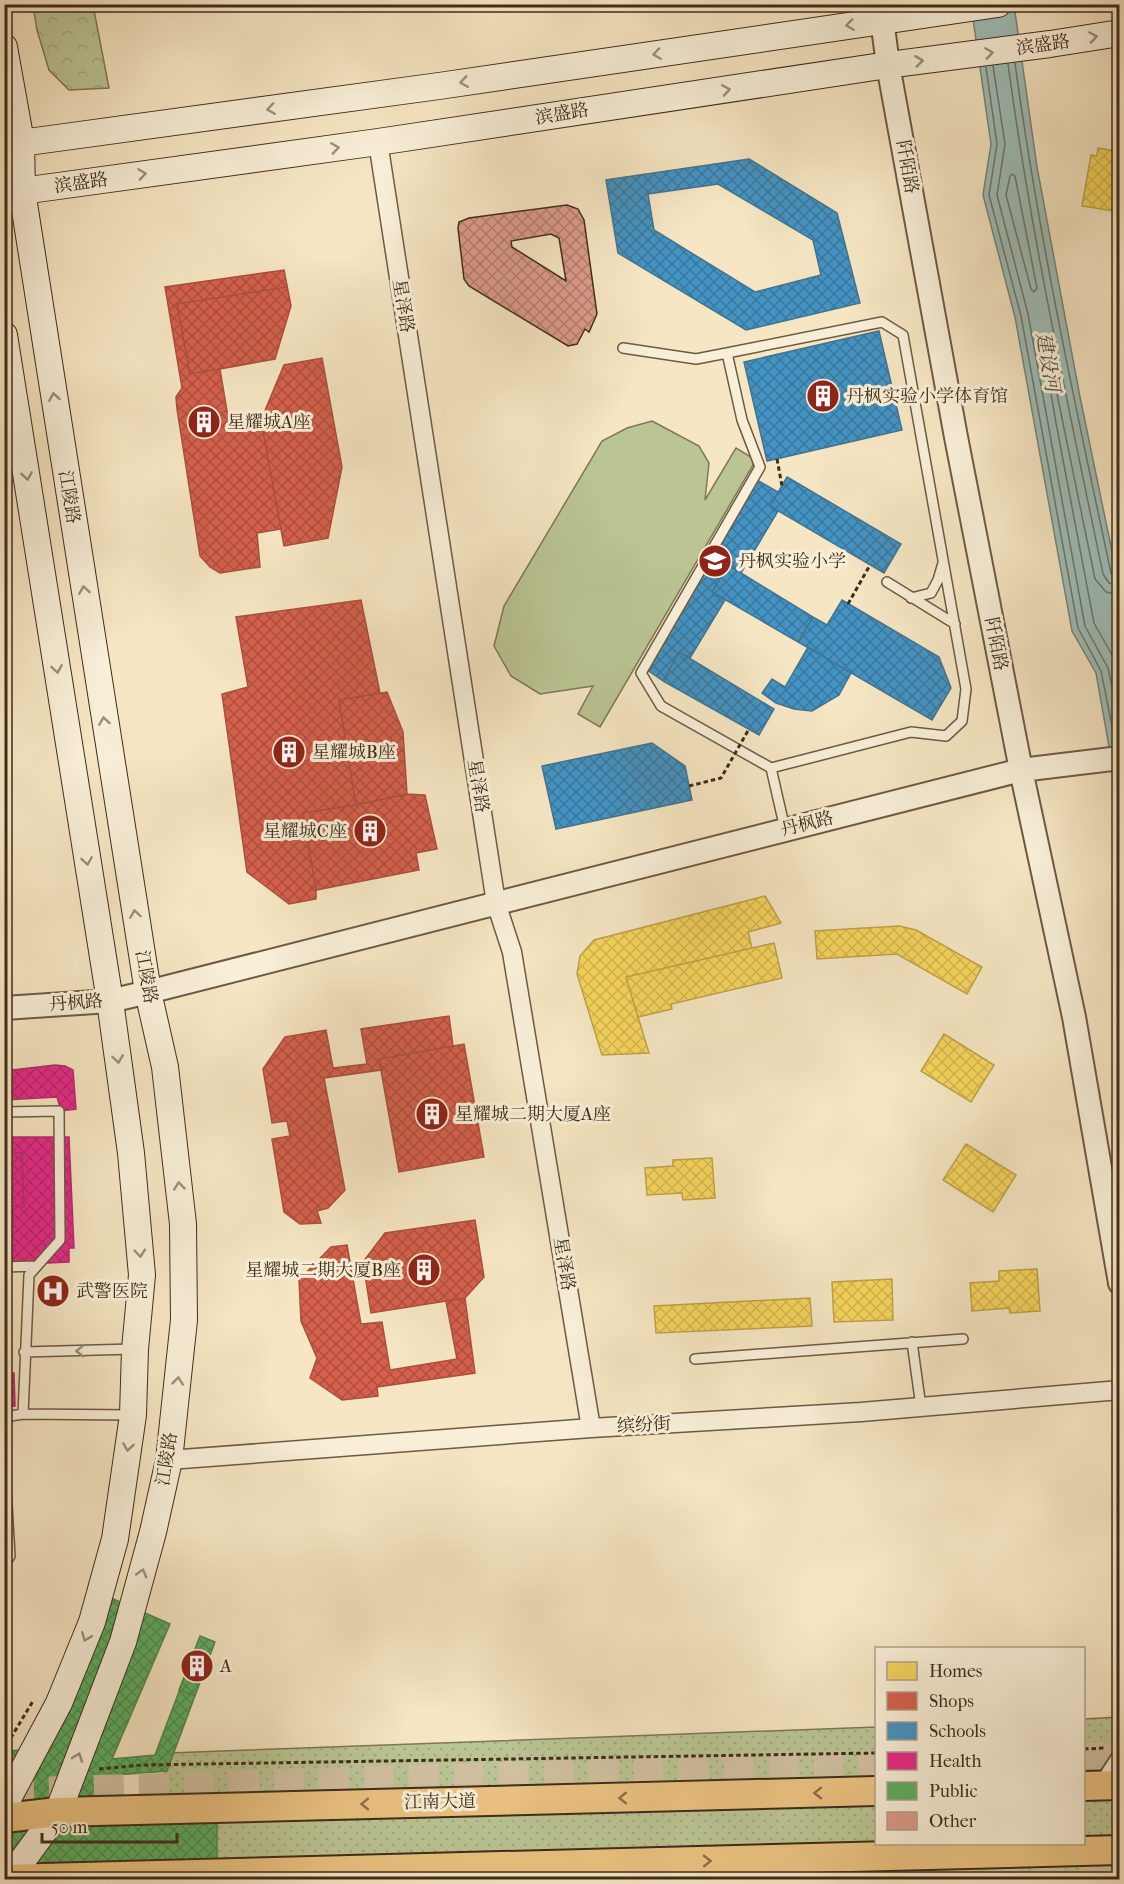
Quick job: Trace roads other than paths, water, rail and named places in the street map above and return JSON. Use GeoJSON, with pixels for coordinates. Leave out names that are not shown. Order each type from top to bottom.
{"type":"FeatureCollection","features":[{"type":"Feature","properties":{"kind":"main road"},"geometry":{"type":"LineString","coordinates":[[13,143],[427,88],[881,13],[950,11],[998,4]]}},
{"type":"Feature","properties":{"kind":"main road","name":"滨盛路"},"geometry":{"type":"LineString","coordinates":[[13,193],[1119,33]]}},
{"type":"Feature","properties":{"kind":"main road","name":"江陵路"},"geometry":{"type":"LineString","coordinates":[[4,47],[13,143],[13,193],[148,993],[165,1067],[183,1224],[184,1320],[169,1460],[153,1532],[123,1642],[58,1812],[7,1879]]}},
{"type":"Feature","properties":{"kind":"main road"},"geometry":{"type":"LineString","coordinates":[[4,336],[110,1001],[131,1153],[142,1275],[135,1349],[133,1415],[115,1539],[92,1622],[59,1703],[4,1806]]}},
{"type":"Feature","properties":{"kind":"main road","name":"江南大道"},"geometry":{"type":"LineString","coordinates":[[4,1818],[58,1812],[875,1791]]}},
{"type":"Feature","properties":{"kind":"main road"},"geometry":{"type":"LineString","coordinates":[[7,1879],[1119,1850]]}},
{"type":"Feature","properties":{"kind":"street","name":"阡陌路"},"geometry":{"type":"LineString","coordinates":[[881,13],[888,65],[956,437],[1021,770],[1074,1017],[1119,1283]]}},
{"type":"Feature","properties":{"kind":"street","name":"星泽路"},"geometry":{"type":"LineString","coordinates":[[378,142],[496,903],[512,952],[591,1428]]}},
{"type":"Feature","properties":{"kind":"street","name":"丹枫路"},"geometry":{"type":"LineString","coordinates":[[4,1008],[110,1001],[148,993],[1021,770],[1119,758]]}},
{"type":"Feature","properties":{"kind":"street","name":"缤纷街"},"geometry":{"type":"LineString","coordinates":[[169,1460],[591,1428],[861,1412],[1119,1390]]}},
{"type":"Feature","properties":{"kind":"lane"},"geometry":{"type":"LineString","coordinates":[[623,348],[696,359],[882,322],[903,335],[966,689],[962,721],[946,736],[911,732],[771,768],[661,706],[640,673],[760,468],[742,420],[727,353]]}},
{"type":"Feature","properties":{"kind":"lane"},"geometry":{"type":"LineString","coordinates":[[911,598],[931,593],[938,580],[943,561]]}},
{"type":"Feature","properties":{"kind":"lane"},"geometry":{"type":"LineString","coordinates":[[886,582],[955,624]]}},
{"type":"Feature","properties":{"kind":"lane"},"geometry":{"type":"LineString","coordinates":[[771,768],[785,830]]}},
{"type":"Feature","properties":{"kind":"lane"},"geometry":{"type":"LineString","coordinates":[[4,1113],[59,1111],[60,1239],[29,1275],[23,1414]]}},
{"type":"Feature","properties":{"kind":"lane"},"geometry":{"type":"LineString","coordinates":[[4,1267],[36,1266]]}},
{"type":"Feature","properties":{"kind":"lane"},"geometry":{"type":"LineString","coordinates":[[695,1359],[963,1339]]}},
{"type":"Feature","properties":{"kind":"lane"},"geometry":{"type":"LineString","coordinates":[[912,1342],[921,1407]]}},
{"type":"Feature","properties":{"kind":"lane"},"geometry":{"type":"LineString","coordinates":[[24,1352],[135,1349]]}},
{"type":"Feature","properties":{"kind":"lane"},"geometry":{"type":"LineString","coordinates":[[4,1417],[23,1414],[133,1415]]}},
{"type":"Feature","properties":{"kind":"lane"},"geometry":{"type":"LineString","coordinates":[[4,1455],[10,1556],[4,1566]]}},
{"type":"Feature","properties":{"kind":"water","name":"建设河"},"geometry":{"type":"Polygon","coordinates":[[[971,5],[1014,5],[1037,167],[1080,397],[1119,585],[1119,803],[1096,673],[1072,631],[1015,317],[983,195],[991,144],[971,5]]]}},
{"type":"Feature","properties":{"kind":"tunnel"},"geometry":{"type":"LineString","coordinates":[[1085,1758],[1120,1757]]}},
{"type":"Feature","properties":{"kind":"tunnel"},"geometry":{"type":"LineString","coordinates":[[4,1793],[875,1765]]}},
{"type":"Feature","properties":{"kind":"tunnel"},"geometry":{"type":"LineString","coordinates":[[810,1880],[1120,1872]]}},
{"type":"Feature","properties":{"kind":"place","name":"丹枫实验小学体育馆"},"geometry":{"type":"Point","coordinates":[823,396]}},
{"type":"Feature","properties":{"kind":"place","name":"星耀城A座"},"geometry":{"type":"Point","coordinates":[204,422]}},
{"type":"Feature","properties":{"kind":"place","name":"丹枫实验小学"},"geometry":{"type":"Point","coordinates":[715,561]}},
{"type":"Feature","properties":{"kind":"place","name":"星耀城B座"},"geometry":{"type":"Point","coordinates":[289,752]}},
{"type":"Feature","properties":{"kind":"place","name":"星耀城C座"},"geometry":{"type":"Point","coordinates":[370,831]}},
{"type":"Feature","properties":{"kind":"place","name":"星耀城二期大厦A座"},"geometry":{"type":"Point","coordinates":[432,1114]}},
{"type":"Feature","properties":{"kind":"place","name":"星耀城二期大厦B座"},"geometry":{"type":"Point","coordinates":[424,1270]}},
{"type":"Feature","properties":{"kind":"place","name":"武警医院"},"geometry":{"type":"Point","coordinates":[53,1291]}},
{"type":"Feature","properties":{"kind":"place","name":"A"},"geometry":{"type":"Point","coordinates":[197,1666]}}]}
